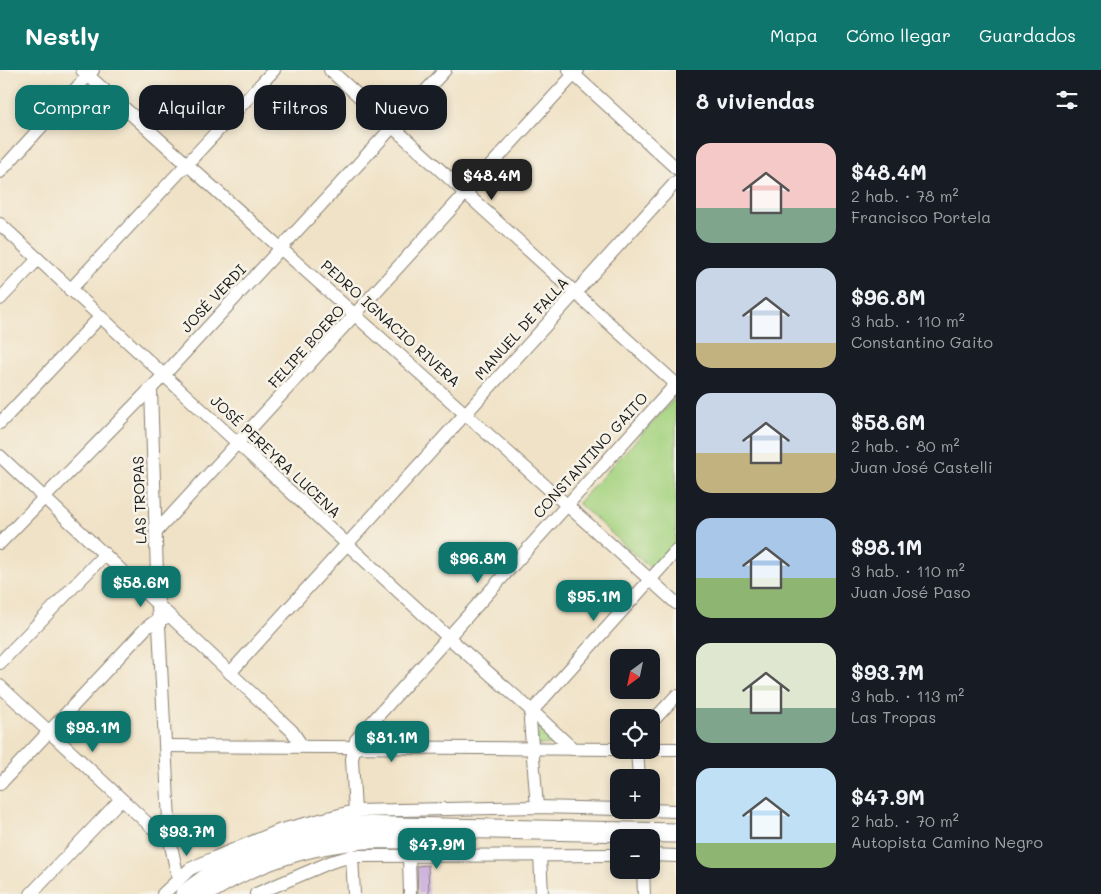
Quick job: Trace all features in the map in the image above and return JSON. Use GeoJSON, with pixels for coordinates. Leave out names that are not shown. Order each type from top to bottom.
{"type":"FeatureCollection","features":[{"type":"Feature","properties":{"kind":"highway"},"geometry":{"type":"LineString","coordinates":[[181,886],[218,870],[247,854],[291,838],[352,826],[676,833]]}},
{"type":"Feature","properties":{"kind":"highway"},"geometry":{"type":"LineString","coordinates":[[204,894],[260,864],[287,853],[356,840],[610,841]]}},
{"type":"Feature","properties":{"kind":"highway"},"geometry":{"type":"LineString","coordinates":[[660,842],[676,842]]}},
{"type":"Feature","properties":{"kind":"highway"},"geometry":{"type":"LineString","coordinates":[[226,894],[260,864]]}},
{"type":"Feature","properties":{"kind":"street"},"geometry":{"type":"LineString","coordinates":[[70,290],[274,70]]}},
{"type":"Feature","properties":{"kind":"street"},"geometry":{"type":"LineString","coordinates":[[330,70],[356,94]]}},
{"type":"Feature","properties":{"kind":"street","name":"JOSÉ VERDI"},"geometry":{"type":"LineString","coordinates":[[431,85],[445,70]]}},
{"type":"Feature","properties":{"kind":"street"},"geometry":{"type":"LineString","coordinates":[[574,71],[676,168]]}},
{"type":"Feature","properties":{"kind":"street","name":"FELIPE BOERO"},"geometry":{"type":"LineString","coordinates":[[157,531],[465,194],[574,71]]}},
{"type":"Feature","properties":{"kind":"street"},"geometry":{"type":"LineString","coordinates":[[0,172],[88,72]]}},
{"type":"Feature","properties":{"kind":"street","name":"PEDRO IGNACIO RIVERA"},"geometry":{"type":"LineString","coordinates":[[88,72],[186,163],[676,603]]}},
{"type":"Feature","properties":{"kind":"street","name":"JOSÉ VERDI"},"geometry":{"type":"LineString","coordinates":[[0,543],[151,389],[389,130]]}},
{"type":"Feature","properties":{"kind":"street"},"geometry":{"type":"LineString","coordinates":[[395,130],[574,294],[676,384]]}},
{"type":"Feature","properties":{"kind":"street","name":"MANUEL DE FALLA"},"geometry":{"type":"LineString","coordinates":[[230,673],[676,182]]}},
{"type":"Feature","properties":{"kind":"street","name":"JOSÉ PEREYRA LUCENA"},"geometry":{"type":"LineString","coordinates":[[0,224],[448,637],[573,749]]}},
{"type":"Feature","properties":{"kind":"street"},"geometry":{"type":"LineString","coordinates":[[0,299],[38,259]]}},
{"type":"Feature","properties":{"kind":"street"},"geometry":{"type":"LineString","coordinates":[[0,423],[100,317]]}},
{"type":"Feature","properties":{"kind":"street","name":"CONSTANTINO GAITO"},"geometry":{"type":"LineString","coordinates":[[352,749],[356,740],[676,384]]}},
{"type":"Feature","properties":{"kind":"street","name":"LAS TROPAS"},"geometry":{"type":"LineString","coordinates":[[151,389],[158,606]]}},
{"type":"Feature","properties":{"kind":"street"},"geometry":{"type":"LineString","coordinates":[[0,456],[158,606],[165,618],[230,673],[292,731],[302,746]]}},
{"type":"Feature","properties":{"kind":"street"},"geometry":{"type":"LineString","coordinates":[[537,807],[530,720],[532,711],[676,551]]}},
{"type":"Feature","properties":{"kind":"street"},"geometry":{"type":"LineString","coordinates":[[0,663],[105,554]]}},
{"type":"Feature","properties":{"kind":"street"},"geometry":{"type":"LineString","coordinates":[[0,784],[146,628],[165,618]]}},
{"type":"Feature","properties":{"kind":"street"},"geometry":{"type":"LineString","coordinates":[[165,618],[166,746],[170,841],[181,886]]}},
{"type":"Feature","properties":{"kind":"street"},"geometry":{"type":"LineString","coordinates":[[0,686],[159,834],[170,841]]}},
{"type":"Feature","properties":{"kind":"street"},"geometry":{"type":"LineString","coordinates":[[660,714],[676,696]]}},
{"type":"Feature","properties":{"kind":"street"},"geometry":{"type":"LineString","coordinates":[[166,746],[302,746],[352,749],[610,749]]}},
{"type":"Feature","properties":{"kind":"street"},"geometry":{"type":"LineString","coordinates":[[352,749],[355,811]]}},
{"type":"Feature","properties":{"kind":"street"},"geometry":{"type":"LineString","coordinates":[[660,749],[676,749]]}},
{"type":"Feature","properties":{"kind":"street"},"geometry":{"type":"LineString","coordinates":[[31,894],[121,799]]}},
{"type":"Feature","properties":{"kind":"street"},"geometry":{"type":"LineString","coordinates":[[163,894],[181,886],[190,869],[281,830],[355,811],[537,807],[610,809]]}},
{"type":"Feature","properties":{"kind":"street"},"geometry":{"type":"LineString","coordinates":[[660,810],[676,811]]}},
{"type":"Feature","properties":{"kind":"street"},"geometry":{"type":"LineString","coordinates":[[256,894],[331,862],[352,856],[610,855]]}},
{"type":"Feature","properties":{"kind":"street"},"geometry":{"type":"LineString","coordinates":[[660,855],[676,856]]}},
{"type":"Feature","properties":{"kind":"street"},"geometry":{"type":"LineString","coordinates":[[352,856],[354,894]]}},
{"type":"Feature","properties":{"kind":"street"},"geometry":{"type":"LineString","coordinates":[[409,856],[410,894]]}},
{"type":"Feature","properties":{"kind":"street"},"geometry":{"type":"LineString","coordinates":[[540,856],[542,894]]}},
{"type":"Feature","properties":{"kind":"street"},"geometry":{"type":"LineString","coordinates":[[643,879],[644,894]]}},
{"type":"Feature","properties":{"kind":"green space"},"geometry":{"type":"Polygon","coordinates":[[[676,397],[676,542],[651,569],[578,503],[676,397]]]}},
{"type":"Feature","properties":{"kind":"green space"},"geometry":{"type":"Polygon","coordinates":[[[539,727],[558,744],[537,745],[539,727]]]}},
{"type":"Feature","properties":{"kind":"building"},"geometry":{"type":"Polygon","coordinates":[[[428,865],[429,894],[418,894],[417,866],[428,865]]]}}]}
